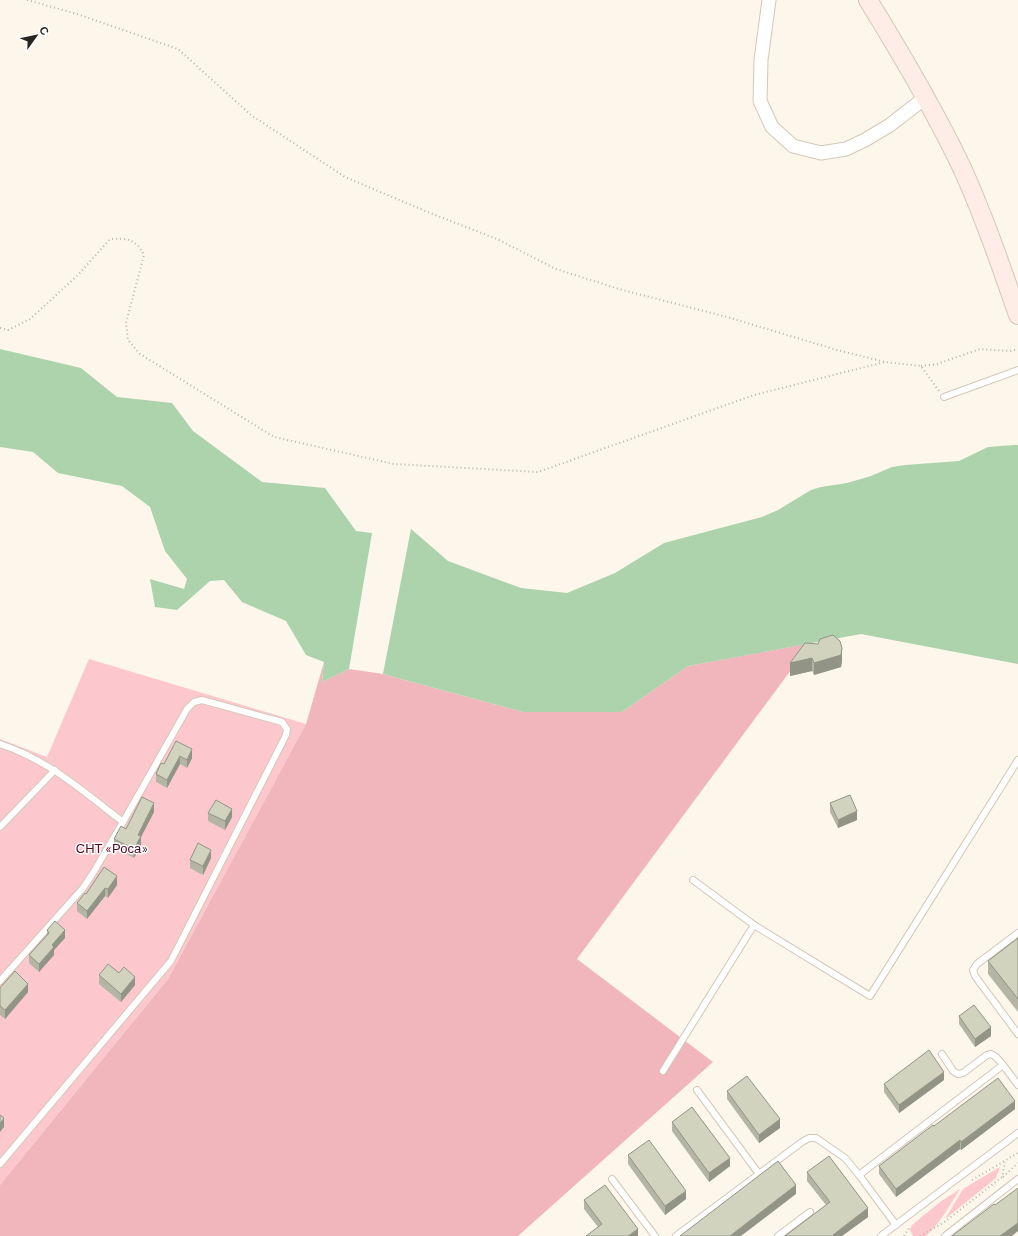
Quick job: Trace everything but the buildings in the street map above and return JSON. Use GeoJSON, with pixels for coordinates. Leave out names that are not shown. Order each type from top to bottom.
{"type":"FeatureCollection","features":[{"type":"Feature","properties":{"kind":"main road"},"geometry":{"type":"LineString","coordinates":[[868,0],[926,97],[963,170],[990,236],[1018,315]]}},
{"type":"Feature","properties":{"kind":"street"},"geometry":{"type":"LineString","coordinates":[[769,0],[761,60],[760,102],[772,127],[793,146],[821,153],[846,149],[890,125],[926,97]]}},
{"type":"Feature","properties":{"kind":"lane"},"geometry":{"type":"LineString","coordinates":[[944,397],[1018,370]]}},
{"type":"Feature","properties":{"kind":"lane"},"geometry":{"type":"LineString","coordinates":[[0,981],[80,892],[123,822],[187,709],[194,702],[202,700],[282,722],[285,725],[287,729],[286,735],[171,961],[0,1164]]}},
{"type":"Feature","properties":{"kind":"lane"},"geometry":{"type":"LineString","coordinates":[[0,744],[33,757],[55,770],[123,822]]}},
{"type":"Feature","properties":{"kind":"lane"},"geometry":{"type":"LineString","coordinates":[[693,880],[754,925],[870,996],[1018,760]]}},
{"type":"Feature","properties":{"kind":"lane"},"geometry":{"type":"LineString","coordinates":[[0,827],[55,770]]}},
{"type":"Feature","properties":{"kind":"lane"},"geometry":{"type":"LineString","coordinates":[[663,1071],[754,925]]}},
{"type":"Feature","properties":{"kind":"lane"},"geometry":{"type":"LineString","coordinates":[[1018,933],[977,964],[974,970],[975,976],[1018,1034]]}},
{"type":"Feature","properties":{"kind":"lane"},"geometry":{"type":"LineString","coordinates":[[942,1054],[954,1071],[958,1074],[963,1073],[987,1055],[991,1054],[1003,1065],[1018,1086]]}},
{"type":"Feature","properties":{"kind":"lane"},"geometry":{"type":"LineString","coordinates":[[858,1175],[1003,1065]]}},
{"type":"Feature","properties":{"kind":"lane"},"geometry":{"type":"LineString","coordinates":[[697,1090],[759,1174]]}},
{"type":"Feature","properties":{"kind":"lane"},"geometry":{"type":"LineString","coordinates":[[881,1236],[1018,1133]]}},
{"type":"Feature","properties":{"kind":"lane"},"geometry":{"type":"LineString","coordinates":[[676,1236],[809,1138],[816,1138],[845,1158],[896,1225]]}},
{"type":"Feature","properties":{"kind":"lane"},"geometry":{"type":"LineString","coordinates":[[612,1179],[654,1236]]}},
{"type":"Feature","properties":{"kind":"lane"},"geometry":{"type":"LineString","coordinates":[[946,1236],[1018,1179]]}},
{"type":"Feature","properties":{"kind":"lane"},"geometry":{"type":"LineString","coordinates":[[778,1236],[810,1212]]}},
{"type":"Feature","properties":{"kind":"path"},"geometry":{"type":"LineString","coordinates":[[27,0],[77,14],[178,49],[251,115],[345,178],[497,239],[556,269],[619,289],[727,317],[837,350],[885,362],[921,366],[937,364],[980,349],[1010,351],[1018,349]]}},
{"type":"Feature","properties":{"kind":"path"},"geometry":{"type":"LineString","coordinates":[[0,328],[8,330],[30,319],[78,275],[110,239],[124,238],[139,245],[144,255],[126,323],[128,340],[140,354],[274,437],[394,464],[538,472],[754,395],[885,362]]}},
{"type":"Feature","properties":{"kind":"path"},"geometry":{"type":"LineString","coordinates":[[921,366],[944,397]]}},
{"type":"Feature","properties":{"kind":"path"},"geometry":{"type":"LineString","coordinates":[[1002,1177],[1005,1162]]}},
{"type":"Feature","properties":{"kind":"path"},"geometry":{"type":"LineString","coordinates":[[920,1236],[943,1223],[1018,1163]]}},
{"type":"Feature","properties":{"kind":"green space","name":"СНТ «Роса»"},"geometry":{"type":"Polygon","coordinates":[[[89,659],[306,724],[168,979],[0,1185],[0,739],[47,757],[89,659]]]}},
{"type":"Feature","properties":{"kind":"green space"},"geometry":{"type":"Polygon","coordinates":[[[1000,1167],[996,1178],[945,1219],[963,1189],[1000,1167]]]}},
{"type":"Feature","properties":{"kind":"green space"},"geometry":{"type":"Polygon","coordinates":[[[960,1189],[940,1220],[926,1236],[913,1236],[910,1230],[912,1225],[940,1202],[960,1189]]]}},
{"type":"Feature","properties":{"kind":"shaded area"},"geometry":{"type":"Polygon","coordinates":[[[0,349],[81,368],[117,397],[172,403],[193,431],[262,482],[325,488],[356,531],[372,533],[349,669],[322,682],[324,662],[306,655],[286,621],[242,602],[224,580],[210,581],[177,610],[155,607],[150,579],[184,589],[187,579],[165,551],[150,507],[122,486],[58,473],[33,452],[0,447],[0,349]]]}},
{"type":"Feature","properties":{"kind":"shaded area"},"geometry":{"type":"Polygon","coordinates":[[[1018,445],[1018,664],[861,634],[688,666],[622,712],[523,712],[383,674],[411,529],[448,561],[521,588],[567,593],[615,573],[664,543],[762,517],[778,510],[811,490],[847,483],[871,476],[892,467],[959,461],[988,447],[1018,445]]]}},
{"type":"Feature","properties":{"kind":"shaded area"},"geometry":{"type":"Polygon","coordinates":[[[811,643],[577,959],[713,1062],[518,1236],[0,1236],[0,1185],[168,979],[306,724],[324,662],[322,682],[349,669],[383,674],[523,712],[622,712],[688,666],[811,643]]]}}]}
